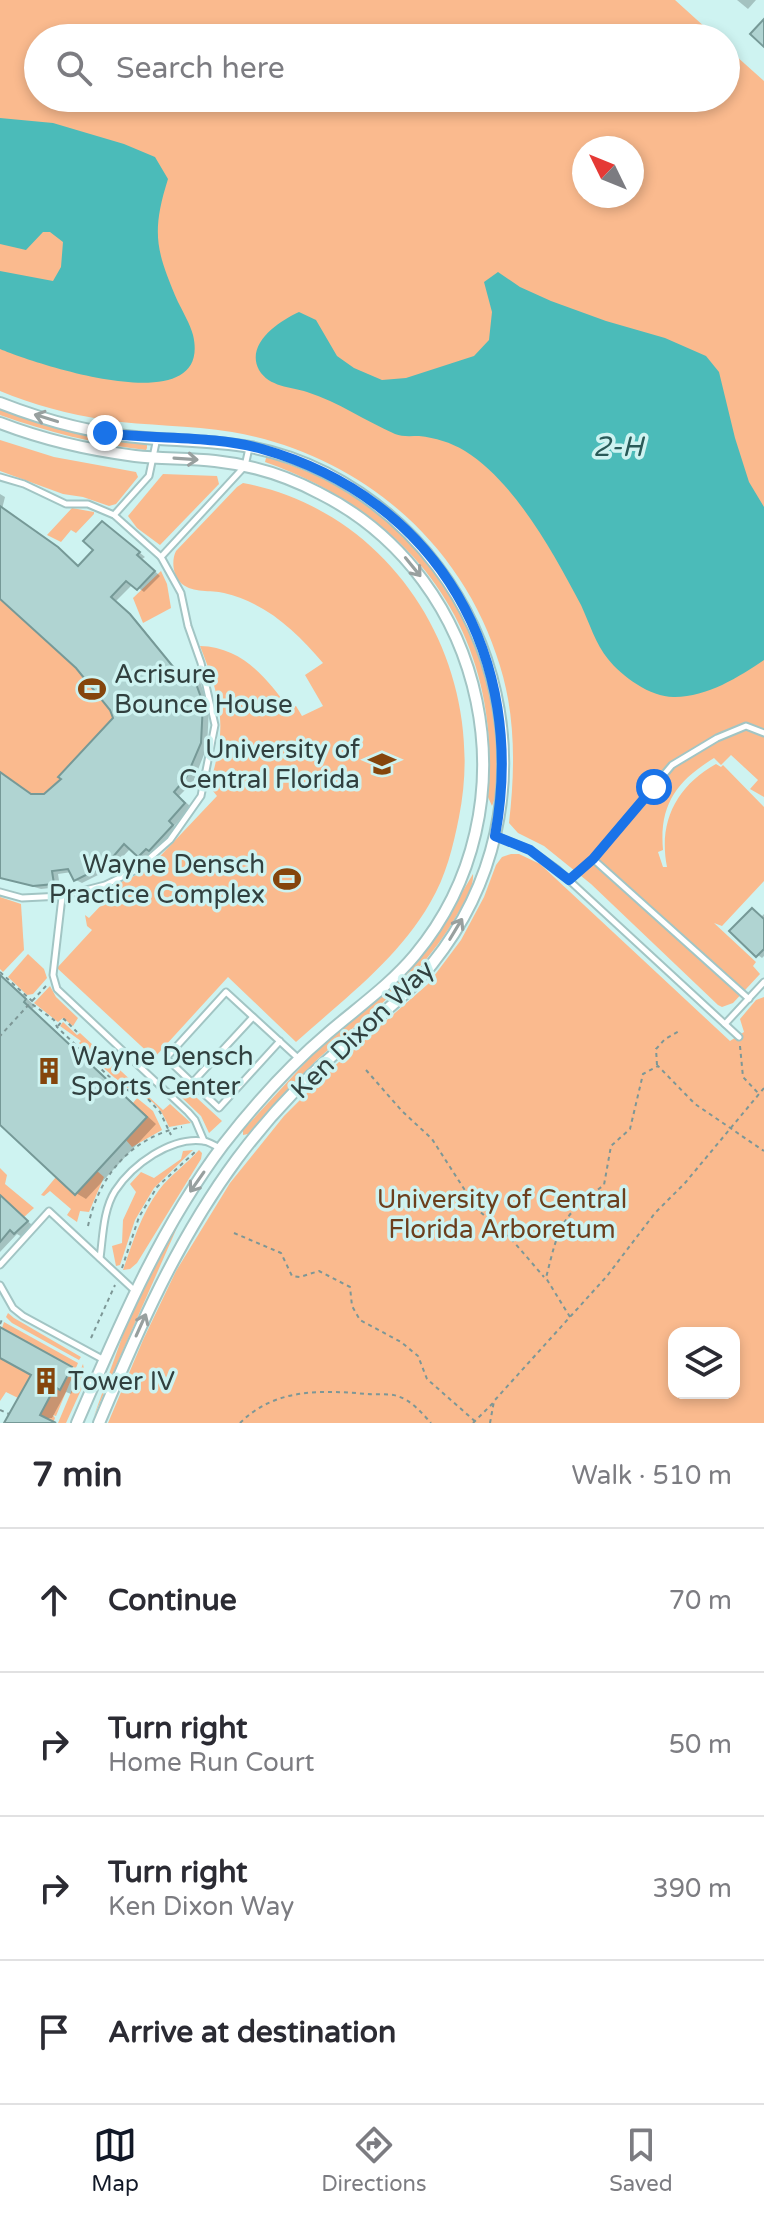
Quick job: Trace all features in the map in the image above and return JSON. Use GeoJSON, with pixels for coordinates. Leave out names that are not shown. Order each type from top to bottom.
{"type":"FeatureCollection","features":[{"type":"Feature","properties":{"kind":"street","name":"Ken Dixon Way"},"geometry":{"type":"LineString","coordinates":[[0,403],[105,433],[250,446],[326,473],[383,510],[430,557],[452,587],[481,642],[499,704],[502,802],[484,873],[455,933],[432,965],[401,998],[307,1079],[237,1160],[185,1237],[165,1275],[99,1423]]}},
{"type":"Feature","properties":{"kind":"street","name":"Ken Dixon Way"},"geometry":{"type":"LineString","coordinates":[[0,423],[77,447],[245,466],[284,476],[357,514],[392,542],[442,606],[474,681],[482,720],[482,794],[467,862],[451,898],[416,954],[394,978],[300,1059],[221,1149],[174,1218],[135,1291],[77,1423]]}},
{"type":"Feature","properties":{"kind":"street"},"geometry":{"type":"LineString","coordinates":[[475,831],[495,836]]}},
{"type":"Feature","properties":{"kind":"street"},"geometry":{"type":"LineString","coordinates":[[221,1149],[237,1160]]}},
{"type":"Feature","properties":{"kind":"lane"},"geometry":{"type":"LineString","coordinates":[[114,515],[149,476],[157,438]]}},
{"type":"Feature","properties":{"kind":"lane"},"geometry":{"type":"LineString","coordinates":[[161,557],[245,466],[250,446]]}},
{"type":"Feature","properties":{"kind":"lane"},"geometry":{"type":"LineString","coordinates":[[0,477],[24,484],[66,504],[88,504],[114,515],[161,557],[181,593],[215,725],[201,796],[170,840],[136,870],[105,885],[62,896],[22,898],[0,892]]}},
{"type":"Feature","properties":{"kind":"lane"},"geometry":{"type":"LineString","coordinates":[[569,880],[593,859],[672,765],[717,738],[746,726],[764,733]]}},
{"type":"Feature","properties":{"kind":"lane"},"geometry":{"type":"LineString","coordinates":[[495,836],[530,850],[569,880],[739,1037]]}},
{"type":"Feature","properties":{"kind":"lane"},"geometry":{"type":"LineString","coordinates":[[593,859],[749,999]]}},
{"type":"Feature","properties":{"kind":"lane"},"geometry":{"type":"LineString","coordinates":[[62,896],[55,980],[57,989],[195,1120],[204,1141]]}},
{"type":"Feature","properties":{"kind":"lane"},"geometry":{"type":"LineString","coordinates":[[725,1024],[764,982]]}},
{"type":"Feature","properties":{"kind":"lane"},"geometry":{"type":"LineString","coordinates":[[280,1041],[219,1108],[166,1058],[226,992],[300,1059]]}},
{"type":"Feature","properties":{"kind":"lane"},"geometry":{"type":"LineString","coordinates":[[192,1083],[253,1017]]}},
{"type":"Feature","properties":{"kind":"lane"},"geometry":{"type":"LineString","coordinates":[[100,1258],[106,1215],[114,1192],[140,1164],[175,1143],[204,1141],[221,1149]]}},
{"type":"Feature","properties":{"kind":"lane"},"geometry":{"type":"LineString","coordinates":[[0,1265],[49,1211],[135,1291]]}},
{"type":"Feature","properties":{"kind":"lane"},"geometry":{"type":"LineString","coordinates":[[0,1285],[13,1308],[23,1316],[104,1360]]}},
{"type":"Feature","properties":{"kind":"path"},"geometry":{"type":"LineString","coordinates":[[0,972],[41,1013],[43,1011],[54,1020],[57,1027],[120,1087],[147,1098],[160,1112],[175,1143]]}},
{"type":"Feature","properties":{"kind":"path"},"geometry":{"type":"LineString","coordinates":[[0,1036],[48,983],[55,980]]}},
{"type":"Feature","properties":{"kind":"path"},"geometry":{"type":"LineString","coordinates":[[57,1027],[64,1019],[77,1032]]}},
{"type":"Feature","properties":{"kind":"path"},"geometry":{"type":"LineString","coordinates":[[681,1030],[665,1039],[656,1049],[658,1066],[695,1104],[764,1151]]}},
{"type":"Feature","properties":{"kind":"path"},"geometry":{"type":"LineString","coordinates":[[739,1037],[743,1077],[759,1094]]}},
{"type":"Feature","properties":{"kind":"path"},"geometry":{"type":"LineString","coordinates":[[546,1278],[557,1233],[574,1207],[604,1185],[611,1146],[630,1129],[643,1074],[658,1066]]}},
{"type":"Feature","properties":{"kind":"path"},"geometry":{"type":"LineString","coordinates":[[366,1070],[432,1139],[477,1209],[513,1241],[546,1278],[570,1317]]}},
{"type":"Feature","properties":{"kind":"path"},"geometry":{"type":"LineString","coordinates":[[234,1233],[281,1253],[292,1276],[300,1277],[319,1271],[350,1287],[352,1306],[360,1320],[401,1342],[418,1356],[427,1379],[475,1422],[607,1276],[655,1213],[685,1183],[764,1088]]}},
{"type":"Feature","properties":{"kind":"path"},"geometry":{"type":"LineString","coordinates":[[91,1338],[119,1276],[139,1217],[157,1187],[196,1151]]}},
{"type":"Feature","properties":{"kind":"path"},"geometry":{"type":"LineString","coordinates":[[0,1324],[3,1316]]}},
{"type":"Feature","properties":{"kind":"path"},"geometry":{"type":"LineString","coordinates":[[240,1423],[254,1409],[280,1397],[309,1391],[398,1396],[418,1409],[431,1423]]}},
{"type":"Feature","properties":{"kind":"path"},"geometry":{"type":"LineString","coordinates":[[490,1423],[494,1401]]}},
{"type":"Feature","properties":{"kind":"path"},"geometry":{"type":"LineString","coordinates":[[0,1410],[9,1414]]}},
{"type":"Feature","properties":{"kind":"green space"},"geometry":{"type":"Polygon","coordinates":[[[0,0],[675,0],[702,24],[24,24],[24,112],[740,112],[740,60],[764,81],[764,797],[750,789],[758,780],[731,755],[721,765],[714,758],[690,776],[673,795],[664,819],[663,850],[658,852],[663,867],[667,867],[665,835],[674,806],[691,783],[716,764],[721,767],[723,765],[764,807],[764,881],[722,926],[714,923],[756,962],[753,966],[760,974],[733,1003],[722,1007],[718,1005],[591,884],[544,846],[518,833],[509,823],[513,744],[509,705],[500,666],[483,621],[460,580],[432,543],[400,511],[363,483],[322,460],[278,443],[232,432],[121,422],[65,412],[0,391],[0,0]]]}},
{"type":"Feature","properties":{"kind":"green space"},"geometry":{"type":"Polygon","coordinates":[[[0,408],[67,431],[147,443],[147,448],[108,444],[54,432],[0,415],[0,408]]]}},
{"type":"Feature","properties":{"kind":"green space"},"geometry":{"type":"Polygon","coordinates":[[[0,440],[54,457],[136,472],[138,477],[116,504],[109,506],[63,494],[0,471],[0,440]]]}},
{"type":"Feature","properties":{"kind":"green space"},"geometry":{"type":"Polygon","coordinates":[[[269,457],[324,479],[363,503],[420,554],[443,585],[478,653],[489,689],[498,767],[492,806],[488,797],[489,738],[481,684],[464,634],[438,589],[405,549],[365,514],[318,485],[265,462],[269,457]]]}},
{"type":"Feature","properties":{"kind":"green space"},"geometry":{"type":"Polygon","coordinates":[[[163,474],[217,476],[219,484],[160,545],[137,528],[128,516],[163,474]]]}},
{"type":"Feature","properties":{"kind":"green space"},"geometry":{"type":"Polygon","coordinates":[[[243,483],[298,500],[346,526],[387,562],[420,605],[444,653],[460,706],[465,761],[459,817],[445,872],[417,923],[369,977],[296,1042],[228,977],[154,1058],[57,968],[92,930],[87,926],[85,915],[89,918],[107,899],[100,892],[147,870],[217,796],[209,786],[219,747],[220,715],[218,699],[200,646],[241,658],[272,686],[289,709],[296,706],[302,716],[323,706],[305,675],[323,663],[291,629],[267,611],[239,598],[186,587],[175,573],[176,551],[243,483]]]}},
{"type":"Feature","properties":{"kind":"green space","name":"Acrisure Bounce House"},"geometry":{"type":"Polygon","coordinates":[[[0,506],[58,547],[130,614],[178,673],[164,783],[185,803],[169,821],[173,825],[149,851],[145,848],[138,857],[115,836],[88,859],[62,870],[34,871],[0,864],[0,506]]]}},
{"type":"Feature","properties":{"kind":"green space"},"geometry":{"type":"Polygon","coordinates":[[[72,508],[94,514],[76,533],[71,530],[61,542],[47,535],[72,508]]]}},
{"type":"Feature","properties":{"kind":"green space"},"geometry":{"type":"Polygon","coordinates":[[[161,571],[167,584],[171,608],[143,623],[133,598],[161,571]]]}},
{"type":"Feature","properties":{"kind":"green space","name":"University of Central Florida Arboretum"},"geometry":{"type":"Polygon","coordinates":[[[511,854],[519,854],[540,864],[730,1041],[744,1032],[740,1019],[756,1000],[764,997],[764,1423],[108,1423],[176,1271],[230,1183],[284,1116],[331,1069],[428,984],[461,940],[484,897],[502,857],[511,854]]]}},
{"type":"Feature","properties":{"kind":"green space"},"geometry":{"type":"Polygon","coordinates":[[[473,874],[466,899],[429,956],[395,992],[310,1067],[248,1134],[243,1135],[243,1130],[316,1051],[416,962],[473,874]]]}},
{"type":"Feature","properties":{"kind":"green space"},"geometry":{"type":"Polygon","coordinates":[[[0,897],[21,904],[24,950],[3,972],[0,969],[0,897]]]}},
{"type":"Feature","properties":{"kind":"green space"},"geometry":{"type":"Polygon","coordinates":[[[28,954],[44,969],[47,978],[33,994],[27,995],[8,977],[28,954]]]}},
{"type":"Feature","properties":{"kind":"green space"},"geometry":{"type":"Polygon","coordinates":[[[50,986],[56,997],[78,1018],[73,1026],[63,1018],[58,1022],[34,1003],[50,986]]]}},
{"type":"Feature","properties":{"kind":"green space"},"geometry":{"type":"Polygon","coordinates":[[[63,1022],[77,1035],[80,1033],[163,1110],[170,1104],[191,1123],[169,1127],[154,1104],[122,1084],[79,1043],[81,1041],[60,1026],[63,1022]]]}},
{"type":"Feature","properties":{"kind":"green space"},"geometry":{"type":"Polygon","coordinates":[[[185,1087],[222,1121],[209,1133],[201,1116],[179,1095],[185,1087]]]}},
{"type":"Feature","properties":{"kind":"green space"},"geometry":{"type":"Polygon","coordinates":[[[137,1098],[153,1111],[162,1130],[132,1147],[126,1140],[147,1117],[133,1103],[137,1098]]]}},
{"type":"Feature","properties":{"kind":"green space"},"geometry":{"type":"Polygon","coordinates":[[[193,1150],[154,1188],[135,1220],[120,1265],[116,1266],[112,1246],[122,1243],[123,1220],[136,1192],[130,1184],[141,1172],[154,1178],[181,1159],[183,1151],[193,1150]]]}},
{"type":"Feature","properties":{"kind":"green space"},"geometry":{"type":"Polygon","coordinates":[[[199,1150],[201,1159],[137,1263],[123,1270],[138,1228],[153,1199],[168,1179],[199,1150]]]}},
{"type":"Feature","properties":{"kind":"green space"},"geometry":{"type":"Polygon","coordinates":[[[0,1168],[7,1175],[5,1184],[34,1208],[24,1217],[0,1195],[0,1168]]]}},
{"type":"Feature","properties":{"kind":"green space"},"geometry":{"type":"Polygon","coordinates":[[[97,1171],[104,1177],[89,1212],[80,1211],[77,1222],[67,1215],[71,1209],[50,1191],[41,1195],[56,1177],[97,1171]]]}},
{"type":"Feature","properties":{"kind":"green space"},"geometry":{"type":"Polygon","coordinates":[[[183,1214],[94,1416],[130,1315],[183,1214]]]}},
{"type":"Feature","properties":{"kind":"green space"},"geometry":{"type":"Polygon","coordinates":[[[8,1313],[81,1357],[79,1360],[12,1323],[6,1317],[8,1313]]]}},
{"type":"Feature","properties":{"kind":"green space"},"geometry":{"type":"Polygon","coordinates":[[[4,1322],[78,1363],[56,1416],[53,1415],[53,1423],[47,1423],[49,1419],[40,1415],[55,1387],[60,1389],[74,1368],[2,1328],[4,1322]]]}},
{"type":"Feature","properties":{"kind":"green space"},"geometry":{"type":"Polygon","coordinates":[[[0,1358],[31,1375],[18,1398],[6,1392],[0,1401],[0,1358]]]}},
{"type":"Feature","properties":{"kind":"green space"},"geometry":{"type":"Polygon","coordinates":[[[83,1364],[86,1379],[66,1423],[58,1423],[83,1364]]]}},
{"type":"Feature","properties":{"kind":"water"},"geometry":{"type":"Polygon","coordinates":[[[0,118],[53,123],[124,144],[155,157],[168,179],[159,214],[158,242],[171,284],[193,335],[192,362],[177,377],[151,382],[118,381],[48,366],[0,349],[0,271],[53,281],[61,267],[63,242],[50,232],[43,232],[26,250],[0,244],[0,118]]]}},
{"type":"Feature","properties":{"kind":"water","name":"2-H"},"geometry":{"type":"Polygon","coordinates":[[[498,272],[520,287],[551,301],[665,338],[706,356],[719,372],[749,482],[764,507],[764,660],[744,673],[711,690],[687,696],[657,694],[638,685],[621,673],[604,653],[581,605],[532,520],[483,464],[443,441],[395,434],[319,396],[274,383],[259,370],[256,360],[260,343],[274,327],[299,312],[316,320],[337,356],[354,368],[382,380],[406,378],[474,356],[489,340],[492,312],[484,282],[498,272]]]}},
{"type":"Feature","properties":{"kind":"building"},"geometry":{"type":"Polygon","coordinates":[[[764,19],[764,47],[750,34],[764,19]]]}},
{"type":"Feature","properties":{"kind":"building","name":"Acrisure Bounce House"},"geometry":{"type":"Polygon","coordinates":[[[0,506],[58,547],[78,566],[93,550],[83,541],[102,521],[140,552],[137,555],[155,571],[137,590],[126,581],[111,597],[130,614],[179,674],[191,670],[203,703],[201,743],[186,778],[174,792],[185,803],[169,821],[173,825],[149,851],[146,849],[138,857],[124,844],[106,865],[74,881],[68,869],[52,871],[54,884],[33,886],[0,878],[0,772],[31,794],[44,794],[61,779],[58,777],[113,718],[76,668],[0,599],[0,506]]]}},
{"type":"Feature","properties":{"kind":"building"},"geometry":{"type":"Polygon","coordinates":[[[752,908],[764,919],[764,949],[756,957],[729,931],[752,908]]]}},
{"type":"Feature","properties":{"kind":"building","name":"Wayne Densch Sports Center"},"geometry":{"type":"Polygon","coordinates":[[[0,975],[26,999],[24,1002],[147,1117],[75,1195],[0,1125],[0,975]]]}},
{"type":"Feature","properties":{"kind":"building"},"geometry":{"type":"Polygon","coordinates":[[[0,1195],[28,1221],[14,1234],[10,1230],[0,1242],[0,1195]]]}},
{"type":"Feature","properties":{"kind":"building","name":"Tower IV"},"geometry":{"type":"Polygon","coordinates":[[[0,1327],[72,1367],[60,1390],[55,1387],[40,1415],[56,1423],[4,1423],[31,1375],[0,1358],[0,1327]]]}},
{"type":"Feature","properties":{"kind":"place","name":"Acrisure Bounce House"},"geometry":{"type":"Point","coordinates":[92,689]}},
{"type":"Feature","properties":{"kind":"place","name":"University of Central Florida"},"geometry":{"type":"Point","coordinates":[382,764]}},
{"type":"Feature","properties":{"kind":"place","name":"Wayne Densch Practice Complex"},"geometry":{"type":"Point","coordinates":[287,879]}},
{"type":"Feature","properties":{"kind":"place","name":"Wayne Densch Sports Center"},"geometry":{"type":"Point","coordinates":[49,1071]}},
{"type":"Feature","properties":{"kind":"place","name":"Tower IV"},"geometry":{"type":"Point","coordinates":[46,1381]}},
{"type":"Feature","properties":{"kind":"route"},"geometry":{"type":"LineString","coordinates":[[105,433],[231,442],[261,449],[326,473],[383,510],[407,531],[430,557],[468,614],[493,677],[503,733],[502,802],[495,836],[530,850],[569,880],[593,859],[654,787]]}}]}
